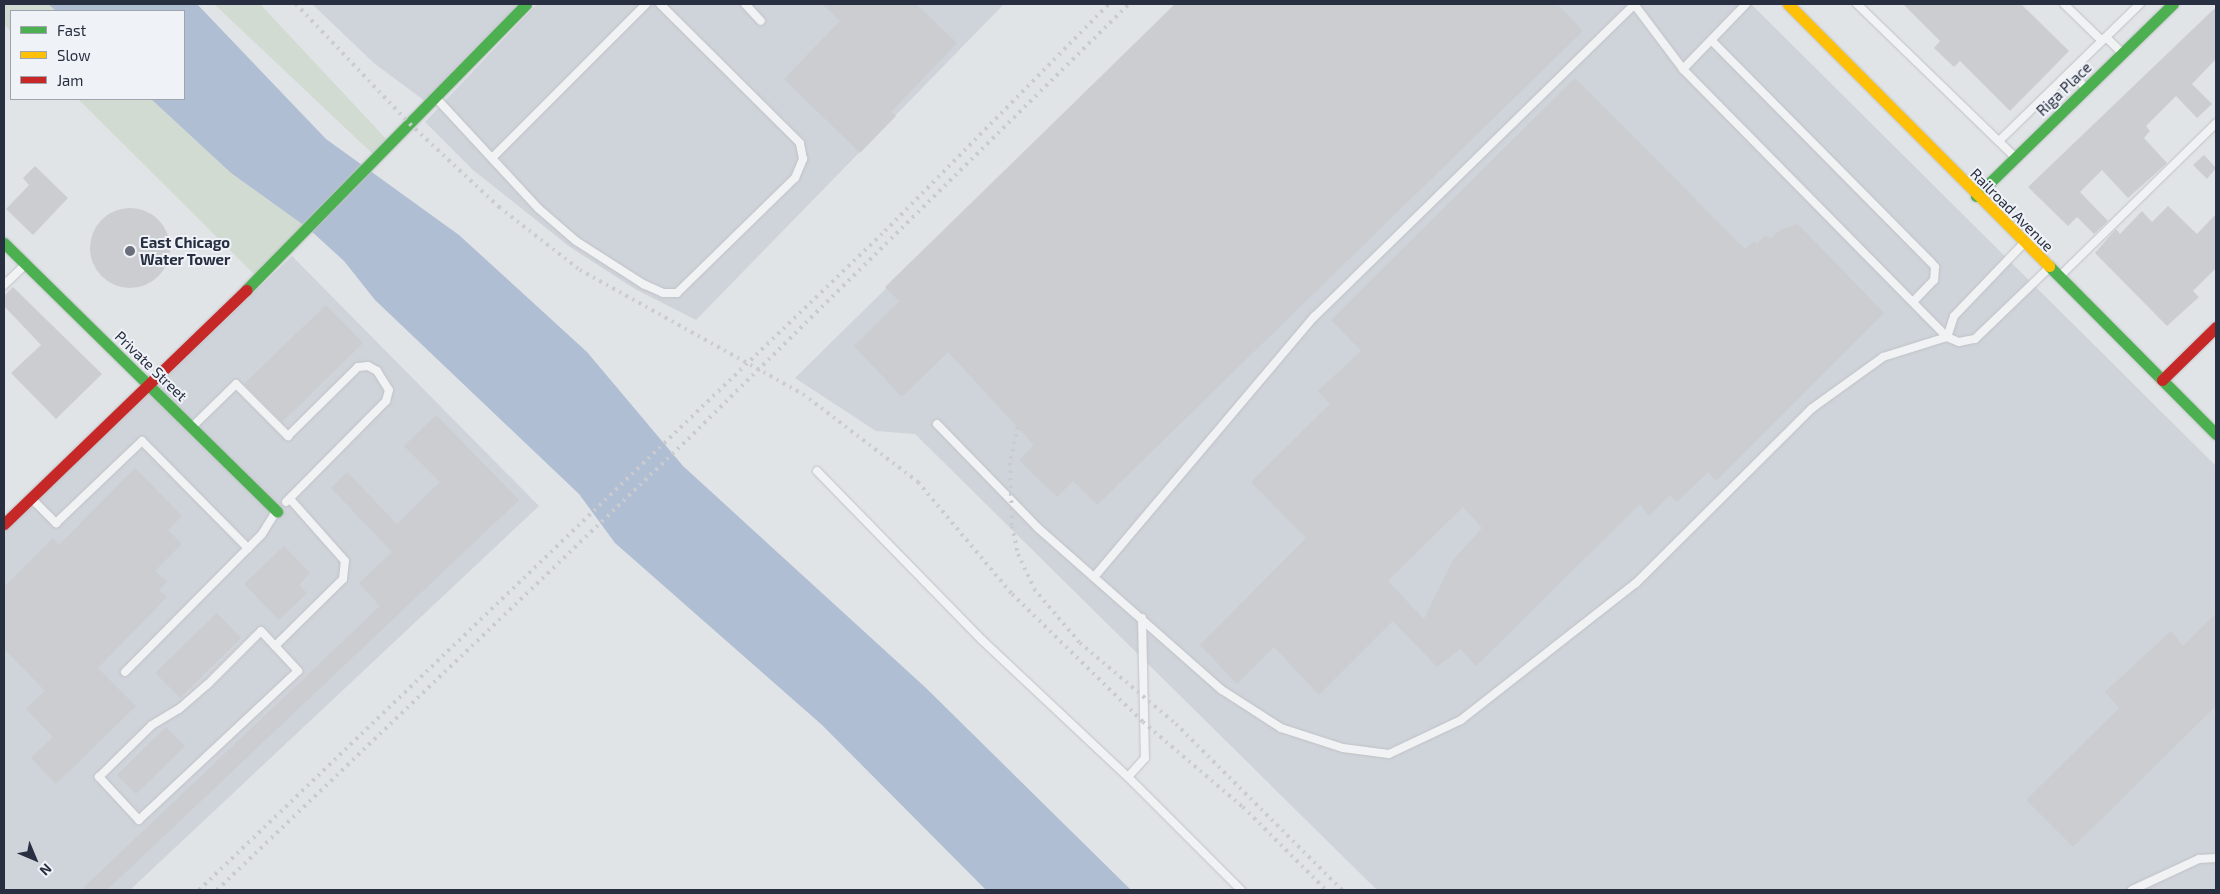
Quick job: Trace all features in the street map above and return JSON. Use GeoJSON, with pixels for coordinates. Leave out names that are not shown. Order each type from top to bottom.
{"type":"FeatureCollection","features":[{"type":"Feature","properties":{"kind":"street"},"geometry":{"type":"LineString","coordinates":[[4,524],[301,237],[526,4]]}},
{"type":"Feature","properties":{"kind":"street","name":"Railroad Avenue"},"geometry":{"type":"LineString","coordinates":[[1788,4],[1976,196],[2216,434]]}},
{"type":"Feature","properties":{"kind":"street","name":"Riga Place"},"geometry":{"type":"LineString","coordinates":[[1976,196],[2173,4]]}},
{"type":"Feature","properties":{"kind":"street","name":"Private Street"},"geometry":{"type":"LineString","coordinates":[[4,243],[277,511]]}},
{"type":"Feature","properties":{"kind":"street"},"geometry":{"type":"LineString","coordinates":[[2162,380],[2216,327]]}},
{"type":"Feature","properties":{"kind":"lane"},"geometry":{"type":"LineString","coordinates":[[492,158],[646,4]]}},
{"type":"Feature","properties":{"kind":"lane"},"geometry":{"type":"LineString","coordinates":[[436,97],[539,209],[576,241],[643,284],[663,293],[677,294],[795,178],[803,160],[800,143],[660,4]]}},
{"type":"Feature","properties":{"kind":"lane"},"geometry":{"type":"LineString","coordinates":[[745,4],[761,21]]}},
{"type":"Feature","properties":{"kind":"lane"},"geometry":{"type":"LineString","coordinates":[[1094,577],[1314,317],[1634,4],[1683,69],[1915,300],[1947,337],[1959,342],[1975,339],[2049,268]]}},
{"type":"Feature","properties":{"kind":"lane"},"geometry":{"type":"LineString","coordinates":[[1683,69],[1746,4]]}},
{"type":"Feature","properties":{"kind":"lane"},"geometry":{"type":"LineString","coordinates":[[2064,4],[2123,53]]}},
{"type":"Feature","properties":{"kind":"lane"},"geometry":{"type":"LineString","coordinates":[[1999,141],[2140,4]]}},
{"type":"Feature","properties":{"kind":"lane"},"geometry":{"type":"LineString","coordinates":[[1858,5],[2016,157]]}},
{"type":"Feature","properties":{"kind":"lane"},"geometry":{"type":"LineString","coordinates":[[1712,41],[1930,261],[1935,268],[1934,280],[1915,300]]}},
{"type":"Feature","properties":{"kind":"lane"},"geometry":{"type":"LineString","coordinates":[[2070,72],[2086,88]]}},
{"type":"Feature","properties":{"kind":"lane"},"geometry":{"type":"LineString","coordinates":[[2059,278],[2216,123]]}},
{"type":"Feature","properties":{"kind":"lane"},"geometry":{"type":"LineString","coordinates":[[1947,337],[1954,316],[2024,243]]}},
{"type":"Feature","properties":{"kind":"lane"},"geometry":{"type":"LineString","coordinates":[[4,285],[25,264]]}},
{"type":"Feature","properties":{"kind":"lane"},"geometry":{"type":"LineString","coordinates":[[937,424],[1038,528],[1222,690],[1281,728],[1343,748],[1389,754],[1461,720],[1636,583],[1811,409],[1883,357],[1947,337]]}},
{"type":"Feature","properties":{"kind":"lane"},"geometry":{"type":"LineString","coordinates":[[125,672],[248,548],[277,511],[386,401],[388,390],[377,371],[368,366],[358,367],[288,436],[236,384],[192,428]]}},
{"type":"Feature","properties":{"kind":"lane"},"geometry":{"type":"LineString","coordinates":[[31,498],[56,523],[142,441],[248,548]]}},
{"type":"Feature","properties":{"kind":"lane"},"geometry":{"type":"LineString","coordinates":[[817,470],[982,640],[1128,777],[1241,890]]}},
{"type":"Feature","properties":{"kind":"lane"},"geometry":{"type":"LineString","coordinates":[[275,646],[343,579],[345,561],[290,500]]}},
{"type":"Feature","properties":{"kind":"lane"},"geometry":{"type":"LineString","coordinates":[[1128,777],[1144,758],[1142,618]]}},
{"type":"Feature","properties":{"kind":"lane"},"geometry":{"type":"LineString","coordinates":[[261,632],[275,646],[298,671],[139,820],[99,777],[152,725],[180,709],[207,685],[261,632]]}},
{"type":"Feature","properties":{"kind":"lane"},"geometry":{"type":"LineString","coordinates":[[2132,890],[2199,859],[2216,858]]}},
{"type":"Feature","properties":{"kind":"shaded area"},"geometry":{"type":"Polygon","coordinates":[[[4,4],[48,4],[55,10],[10,10],[10,31],[4,24],[4,4]]]}},
{"type":"Feature","properties":{"kind":"shaded area"},"geometry":{"type":"Polygon","coordinates":[[[214,4],[260,4],[391,144],[377,158],[214,4]]]}},
{"type":"Feature","properties":{"kind":"shaded area"},"geometry":{"type":"Polygon","coordinates":[[[312,4],[525,4],[429,104],[375,64],[312,4]]]}},
{"type":"Feature","properties":{"kind":"shaded area"},"geometry":{"type":"Polygon","coordinates":[[[537,4],[1004,4],[696,320],[635,289],[570,247],[473,170],[425,122],[537,4]]]}},
{"type":"Feature","properties":{"kind":"shaded area"},"geometry":{"type":"Polygon","coordinates":[[[1175,4],[1751,4],[2216,466],[2216,890],[1377,890],[915,434],[876,431],[795,378],[1175,4]]]}},
{"type":"Feature","properties":{"kind":"shaded area"},"geometry":{"type":"Polygon","coordinates":[[[79,100],[152,100],[231,173],[309,229],[257,277],[79,100]]]}},
{"type":"Feature","properties":{"kind":"shaded area"},"geometry":{"type":"Polygon","coordinates":[[[292,256],[539,506],[130,890],[4,890],[4,533],[292,256]]]}},
{"type":"Feature","properties":{"kind":"water"},"geometry":{"type":"Polygon","coordinates":[[[48,4],[197,4],[326,139],[459,235],[587,352],[683,466],[926,688],[1131,890],[986,890],[822,725],[615,543],[579,494],[375,300],[344,261],[309,229],[231,173],[152,100],[185,100],[185,10],[55,10],[48,4]]]}},
{"type":"Feature","properties":{"kind":"building"},"geometry":{"type":"Polygon","coordinates":[[[822,4],[916,4],[957,43],[891,112],[896,116],[860,153],[784,79],[840,21],[822,4]]]}},
{"type":"Feature","properties":{"kind":"building"},"geometry":{"type":"Polygon","coordinates":[[[1175,4],[1557,4],[1583,31],[1097,505],[1073,481],[1057,497],[1019,460],[1034,445],[948,352],[902,397],[854,346],[899,301],[885,287],[1175,4]]]}},
{"type":"Feature","properties":{"kind":"building"},"geometry":{"type":"Polygon","coordinates":[[[1903,4],[2021,4],[2069,51],[2010,111],[1960,61],[1954,67],[1934,48],[1940,41],[1903,4]]]}},
{"type":"Feature","properties":{"kind":"building"},"geometry":{"type":"Polygon","coordinates":[[[2216,7],[2216,59],[2192,84],[2212,104],[2197,118],[2176,96],[2146,126],[2150,131],[2144,138],[2167,163],[2128,198],[2102,170],[2080,192],[2108,221],[2094,234],[2077,217],[2068,226],[2028,187],[2216,7]]]}},
{"type":"Feature","properties":{"kind":"building"},"geometry":{"type":"Polygon","coordinates":[[[1575,78],[1745,249],[1754,241],[1757,244],[1766,235],[1770,239],[1780,230],[1798,224],[1884,313],[1716,481],[1708,472],[1677,502],[1670,495],[1649,516],[1640,504],[1476,666],[1460,649],[1437,667],[1393,621],[1319,695],[1274,647],[1237,684],[1200,645],[1306,538],[1251,482],[1330,404],[1318,391],[1361,351],[1331,320],[1575,78]],[[1463,507],[1388,581],[1424,619],[1453,560],[1482,528],[1463,507]]]}},
{"type":"Feature","properties":{"kind":"building"},"geometry":{"type":"Polygon","coordinates":[[[2204,155],[2216,168],[2207,179],[2193,165],[2204,155]]]}},
{"type":"Feature","properties":{"kind":"building"},"geometry":{"type":"Polygon","coordinates":[[[35,166],[68,198],[33,235],[6,209],[29,185],[23,178],[35,166]]]}},
{"type":"Feature","properties":{"kind":"building"},"geometry":{"type":"Polygon","coordinates":[[[2168,206],[2197,234],[2216,214],[2216,268],[2193,291],[2199,297],[2167,326],[2095,253],[2116,229],[2120,234],[2142,211],[2152,222],[2168,206]]]}},
{"type":"Feature","properties":{"kind":"building","name":"East Chicago Water Tower"},"geometry":{"type":"Polygon","coordinates":[[[130,208],[145,211],[158,220],[167,233],[170,248],[167,263],[158,276],[145,285],[130,288],[115,285],[102,276],[93,263],[90,248],[93,233],[102,220],[115,211],[130,208]]]}},
{"type":"Feature","properties":{"kind":"building"},"geometry":{"type":"Polygon","coordinates":[[[13,287],[102,374],[56,419],[11,373],[41,345],[4,306],[4,296],[13,287]]]}},
{"type":"Feature","properties":{"kind":"building"},"geometry":{"type":"Polygon","coordinates":[[[326,305],[363,343],[282,422],[244,384],[326,305]]]}},
{"type":"Feature","properties":{"kind":"building"},"geometry":{"type":"Polygon","coordinates":[[[436,415],[519,500],[107,890],[81,890],[380,606],[359,583],[392,552],[331,488],[347,472],[397,524],[440,482],[404,446],[436,415]]]}},
{"type":"Feature","properties":{"kind":"building"},"geometry":{"type":"Polygon","coordinates":[[[135,468],[182,516],[168,530],[182,544],[155,571],[167,582],[159,590],[167,597],[98,668],[136,706],[56,784],[31,758],[53,737],[26,709],[45,691],[4,649],[4,587],[53,538],[59,545],[135,468]]]}},
{"type":"Feature","properties":{"kind":"building"},"geometry":{"type":"Polygon","coordinates":[[[284,546],[310,573],[299,585],[307,593],[279,620],[244,584],[284,546]]]}},
{"type":"Feature","properties":{"kind":"building"},"geometry":{"type":"Polygon","coordinates":[[[217,613],[241,638],[180,698],[155,673],[217,613]]]}},
{"type":"Feature","properties":{"kind":"building"},"geometry":{"type":"Polygon","coordinates":[[[2216,613],[2216,706],[2073,847],[2026,800],[2119,708],[2105,692],[2171,631],[2183,646],[2216,613]]]}},
{"type":"Feature","properties":{"kind":"building"},"geometry":{"type":"Polygon","coordinates":[[[166,727],[185,746],[136,794],[117,775],[166,727]]]}},
{"type":"Feature","properties":{"kind":"railway"},"geometry":{"type":"LineString","coordinates":[[296,4],[410,124],[499,207],[580,270],[803,394],[918,482],[1012,594],[1143,722],[1243,807],[1326,890]]}},
{"type":"Feature","properties":{"kind":"railway"},"geometry":{"type":"LineString","coordinates":[[199,890],[885,231],[1109,4]]}},
{"type":"Feature","properties":{"kind":"railway"},"geometry":{"type":"LineString","coordinates":[[217,890],[688,439],[1129,4]]}},
{"type":"Feature","properties":{"kind":"railway"},"geometry":{"type":"LineString","coordinates":[[1018,427],[1010,463],[1012,526],[1018,554],[1034,589],[1080,643],[1176,724],[1342,890]]}},
{"type":"Feature","properties":{"kind":"traffic: fast"},"geometry":{"type":"LineString","coordinates":[[246,290],[526,4]]}},
{"type":"Feature","properties":{"kind":"traffic: fast"},"geometry":{"type":"LineString","coordinates":[[1976,196],[2173,4]]}},
{"type":"Feature","properties":{"kind":"traffic: fast"},"geometry":{"type":"LineString","coordinates":[[4,243],[277,511]]}},
{"type":"Feature","properties":{"kind":"traffic: fast"},"geometry":{"type":"LineString","coordinates":[[2049,266],[2216,434]]}},
{"type":"Feature","properties":{"kind":"traffic: slow"},"geometry":{"type":"LineString","coordinates":[[1788,4],[2049,266]]}},
{"type":"Feature","properties":{"kind":"traffic: jam"},"geometry":{"type":"LineString","coordinates":[[4,524],[246,290]]}},
{"type":"Feature","properties":{"kind":"traffic: jam"},"geometry":{"type":"LineString","coordinates":[[2162,380],[2216,327]]}},
{"type":"Feature","properties":{"kind":"place","name":"East Chicago Water Tower"},"geometry":{"type":"Point","coordinates":[130,251]}}]}
